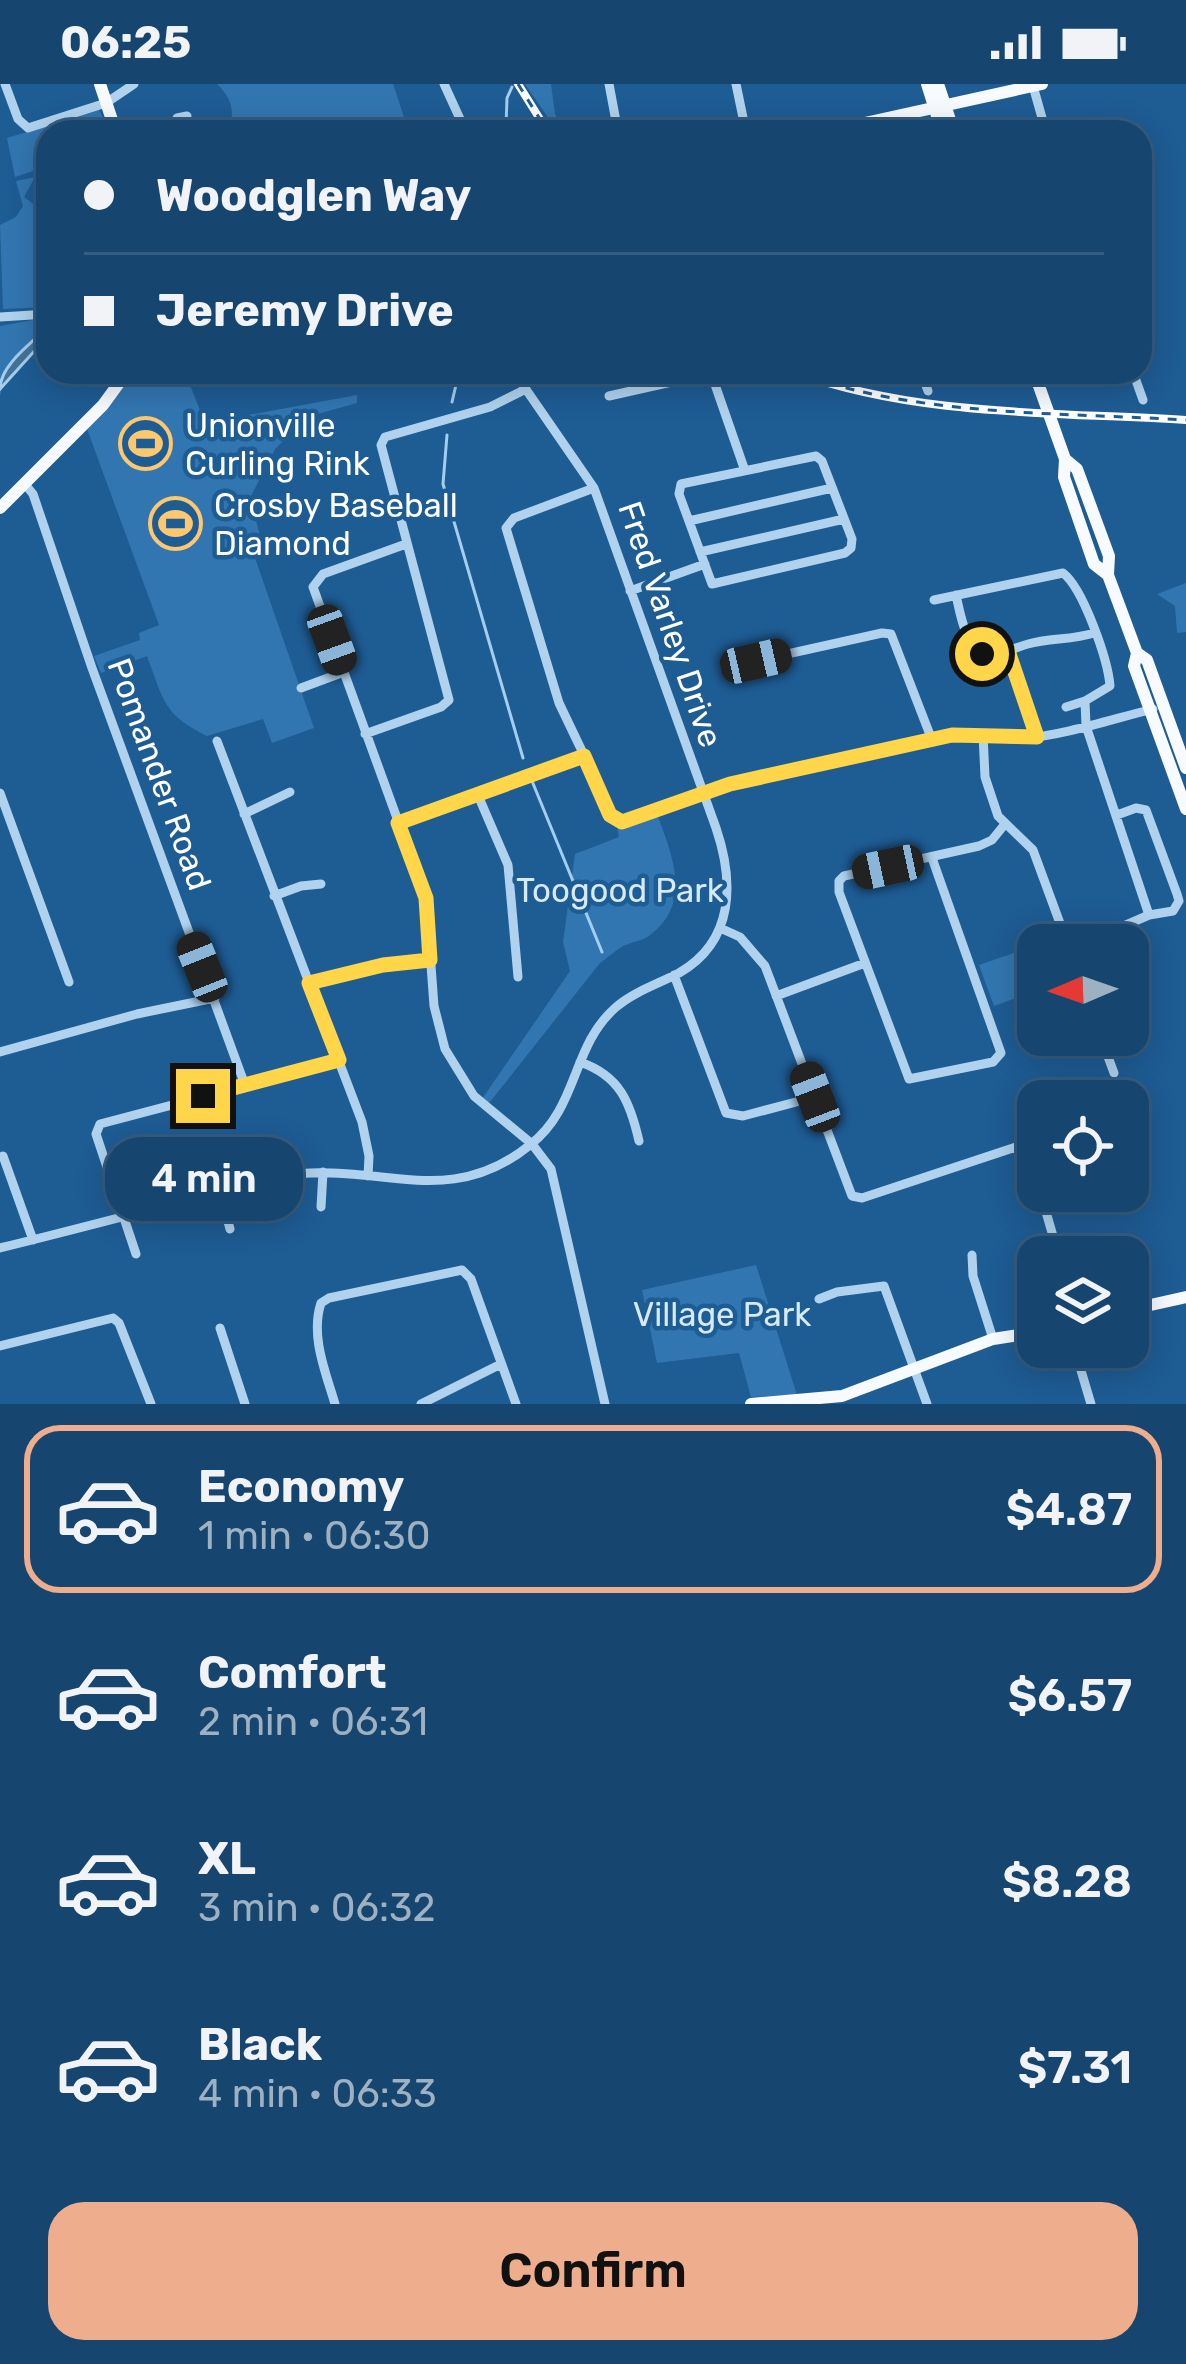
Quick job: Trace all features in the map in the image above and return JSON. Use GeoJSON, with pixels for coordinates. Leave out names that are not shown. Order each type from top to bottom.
{"type":"FeatureCollection","features":[{"type":"Feature","properties":{"kind":"main road"},"geometry":{"type":"LineString","coordinates":[[100,84],[112,120]]}},
{"type":"Feature","properties":{"kind":"main road"},"geometry":{"type":"LineString","coordinates":[[927,84],[947,120]]}},
{"type":"Feature","properties":{"kind":"main road"},"geometry":{"type":"LineString","coordinates":[[938,84],[941,120]]}},
{"type":"Feature","properties":{"kind":"main road"},"geometry":{"type":"LineString","coordinates":[[877,120],[1037,85]]}},
{"type":"Feature","properties":{"kind":"main road"},"geometry":{"type":"LineString","coordinates":[[0,508],[118,384]]}},
{"type":"Feature","properties":{"kind":"main road"},"geometry":{"type":"LineString","coordinates":[[1038,384],[1094,564],[1108,575],[1137,653],[1134,666],[1186,768]]}},
{"type":"Feature","properties":{"kind":"main road"},"geometry":{"type":"LineString","coordinates":[[1157,708],[1186,809]]}},
{"type":"Feature","properties":{"kind":"main road"},"geometry":{"type":"LineString","coordinates":[[1149,1305],[1186,1297]]}},
{"type":"Feature","properties":{"kind":"main road"},"geometry":{"type":"LineString","coordinates":[[751,1404],[842,1396],[1017,1334]]}},
{"type":"Feature","properties":{"kind":"street"},"geometry":{"type":"LineString","coordinates":[[5,84],[18,119],[28,128],[36,125]]}},
{"type":"Feature","properties":{"kind":"street"},"geometry":{"type":"LineString","coordinates":[[53,120],[106,103],[134,84]]}},
{"type":"Feature","properties":{"kind":"street"},"geometry":{"type":"LineString","coordinates":[[444,84],[460,120]]}},
{"type":"Feature","properties":{"kind":"street"},"geometry":{"type":"LineString","coordinates":[[608,84],[616,120]]}},
{"type":"Feature","properties":{"kind":"street"},"geometry":{"type":"LineString","coordinates":[[736,84],[744,120]]}},
{"type":"Feature","properties":{"kind":"street"},"geometry":{"type":"LineString","coordinates":[[1037,85],[1044,120]]}},
{"type":"Feature","properties":{"kind":"street"},"geometry":{"type":"LineString","coordinates":[[0,316],[36,314]]}},
{"type":"Feature","properties":{"kind":"street","name":"Fred Varley Drive"},"geometry":{"type":"LineString","coordinates":[[522,384],[594,488],[728,868],[728,898],[720,928]]}},
{"type":"Feature","properties":{"kind":"street"},"geometry":{"type":"LineString","coordinates":[[609,396],[647,384]]}},
{"type":"Feature","properties":{"kind":"street"},"geometry":{"type":"LineString","coordinates":[[717,384],[744,468]]}},
{"type":"Feature","properties":{"kind":"street"},"geometry":{"type":"LineString","coordinates":[[925,384],[928,391]]}},
{"type":"Feature","properties":{"kind":"street"},"geometry":{"type":"LineString","coordinates":[[1137,384],[1143,400]]}},
{"type":"Feature","properties":{"kind":"street"},"geometry":{"type":"LineString","coordinates":[[365,734],[449,700],[381,452],[385,437],[490,407],[526,389]]}},
{"type":"Feature","properties":{"kind":"street"},"geometry":{"type":"LineString","coordinates":[[816,456],[852,539],[851,548],[712,584],[679,494],[681,484],[744,468],[816,456]]}},
{"type":"Feature","properties":{"kind":"street","name":"Pomander Road"},"geometry":{"type":"LineString","coordinates":[[24,483],[33,494],[99,689],[245,1085]]}},
{"type":"Feature","properties":{"kind":"street"},"geometry":{"type":"LineString","coordinates":[[594,488],[514,518],[506,528],[554,690],[615,820],[622,822],[702,792],[932,740],[983,734],[1037,737],[1157,708]]}},
{"type":"Feature","properties":{"kind":"street"},"geometry":{"type":"LineString","coordinates":[[689,521],[832,488]]}},
{"type":"Feature","properties":{"kind":"street"},"geometry":{"type":"LineString","coordinates":[[700,551],[844,519]]}},
{"type":"Feature","properties":{"kind":"street"},"geometry":{"type":"LineString","coordinates":[[406,544],[323,574],[314,584],[426,898],[434,1006],[450,1060],[474,1096],[532,1144],[554,1177],[605,1404]]}},
{"type":"Feature","properties":{"kind":"street"},"geometry":{"type":"LineString","coordinates":[[630,591],[705,564]]}},
{"type":"Feature","properties":{"kind":"street"},"geometry":{"type":"LineString","coordinates":[[934,600],[1063,573],[1072,580],[1109,686],[1106,692],[1066,707]]}},
{"type":"Feature","properties":{"kind":"street"},"geometry":{"type":"LineString","coordinates":[[956,595],[976,651],[990,656],[1030,643],[1094,633]]}},
{"type":"Feature","properties":{"kind":"street"},"geometry":{"type":"LineString","coordinates":[[756,661],[872,634],[891,634],[932,740]]}},
{"type":"Feature","properties":{"kind":"street"},"geometry":{"type":"LineString","coordinates":[[1008,651],[1037,737]]}},
{"type":"Feature","properties":{"kind":"street"},"geometry":{"type":"LineString","coordinates":[[301,688],[344,672]]}},
{"type":"Feature","properties":{"kind":"street"},"geometry":{"type":"LineString","coordinates":[[1085,701],[1086,726],[1150,915]]}},
{"type":"Feature","properties":{"kind":"street"},"geometry":{"type":"LineString","coordinates":[[983,734],[985,777],[998,816],[1033,850],[1060,924]]}},
{"type":"Feature","properties":{"kind":"street"},"geometry":{"type":"LineString","coordinates":[[217,741],[365,1131],[368,1176]]}},
{"type":"Feature","properties":{"kind":"street"},"geometry":{"type":"LineString","coordinates":[[398,823],[584,756]]}},
{"type":"Feature","properties":{"kind":"street"},"geometry":{"type":"LineString","coordinates":[[0,793],[69,982]]}},
{"type":"Feature","properties":{"kind":"street"},"geometry":{"type":"LineString","coordinates":[[244,814],[290,793]]}},
{"type":"Feature","properties":{"kind":"street"},"geometry":{"type":"LineString","coordinates":[[477,793],[508,865],[518,977]]}},
{"type":"Feature","properties":{"kind":"street"},"geometry":{"type":"LineString","coordinates":[[1117,815],[1136,808],[1146,810],[1177,893],[1178,907],[1173,911],[1129,924]]}},
{"type":"Feature","properties":{"kind":"street"},"geometry":{"type":"LineString","coordinates":[[932,858],[1000,1043],[1000,1057],[910,1079],[839,892],[839,880],[986,844],[1005,824]]}},
{"type":"Feature","properties":{"kind":"street"},"geometry":{"type":"LineString","coordinates":[[274,896],[306,884],[321,884]]}},
{"type":"Feature","properties":{"kind":"street"},"geometry":{"type":"LineString","coordinates":[[0,1248],[274,1177],[323,1172],[420,1183],[463,1179],[504,1163],[532,1144],[565,1107],[592,1036],[615,1008],[674,975],[705,951],[720,928],[740,937],[759,956],[855,1198],[1017,1148]]}},
{"type":"Feature","properties":{"kind":"street"},"geometry":{"type":"LineString","coordinates":[[309,983],[383,965],[430,960]]}},
{"type":"Feature","properties":{"kind":"street"},"geometry":{"type":"LineString","coordinates":[[776,996],[865,963]]}},
{"type":"Feature","properties":{"kind":"street"},"geometry":{"type":"LineString","coordinates":[[674,975],[726,1113],[743,1116],[815,1097]]}},
{"type":"Feature","properties":{"kind":"street"},"geometry":{"type":"LineString","coordinates":[[0,1052],[214,998]]}},
{"type":"Feature","properties":{"kind":"street"},"geometry":{"type":"LineString","coordinates":[[1108,1056],[1114,1073]]}},
{"type":"Feature","properties":{"kind":"street"},"geometry":{"type":"LineString","coordinates":[[136,1254],[96,1134],[100,1124],[339,1060]]}},
{"type":"Feature","properties":{"kind":"street"},"geometry":{"type":"LineString","coordinates":[[580,1062],[619,1084],[639,1141]]}},
{"type":"Feature","properties":{"kind":"street"},"geometry":{"type":"LineString","coordinates":[[3,1156],[33,1240]]}},
{"type":"Feature","properties":{"kind":"street"},"geometry":{"type":"LineString","coordinates":[[322,1207],[323,1172]]}},
{"type":"Feature","properties":{"kind":"street"},"geometry":{"type":"LineString","coordinates":[[220,1191],[230,1229]]}},
{"type":"Feature","properties":{"kind":"street"},"geometry":{"type":"LineString","coordinates":[[972,1255],[975,1282],[993,1339]]}},
{"type":"Feature","properties":{"kind":"street"},"geometry":{"type":"LineString","coordinates":[[335,1404],[322,1366],[317,1316],[321,1304],[328,1298],[466,1271],[516,1404]]}},
{"type":"Feature","properties":{"kind":"street"},"geometry":{"type":"LineString","coordinates":[[819,1299],[884,1286],[927,1404]]}},
{"type":"Feature","properties":{"kind":"street"},"geometry":{"type":"LineString","coordinates":[[0,1346],[112,1318],[119,1323],[151,1404]]}},
{"type":"Feature","properties":{"kind":"street"},"geometry":{"type":"LineString","coordinates":[[220,1328],[245,1404]]}},
{"type":"Feature","properties":{"kind":"street"},"geometry":{"type":"LineString","coordinates":[[421,1404],[501,1364]]}},
{"type":"Feature","properties":{"kind":"street"},"geometry":{"type":"LineString","coordinates":[[1082,1368],[1091,1404]]}},
{"type":"Feature","properties":{"kind":"green space"},"geometry":{"type":"Polygon","coordinates":[[[217,84],[393,84],[405,120],[231,120],[226,95],[217,84]]]}},
{"type":"Feature","properties":{"kind":"green space"},"geometry":{"type":"Polygon","coordinates":[[[525,84],[551,84],[558,120],[550,120],[525,84]]]}},
{"type":"Feature","properties":{"kind":"green space"},"geometry":{"type":"Polygon","coordinates":[[[99,110],[104,120],[66,120],[99,110]]]}},
{"type":"Feature","properties":{"kind":"green space"},"geometry":{"type":"Polygon","coordinates":[[[36,129],[36,170],[15,177],[7,138],[36,129]]]}},
{"type":"Feature","properties":{"kind":"green space"},"geometry":{"type":"Polygon","coordinates":[[[35,177],[24,197],[36,206],[36,308],[3,309],[0,225],[16,217],[23,206],[16,181],[35,177]]]}},
{"type":"Feature","properties":{"kind":"green space"},"geometry":{"type":"Polygon","coordinates":[[[36,319],[36,339],[7,369],[0,396],[0,326],[36,319]]]}},
{"type":"Feature","properties":{"kind":"green space"},"geometry":{"type":"Polygon","coordinates":[[[125,384],[190,384],[205,423],[357,395],[357,403],[307,417],[275,449],[250,498],[263,547],[253,552],[314,728],[272,743],[263,719],[207,736],[181,721],[167,705],[147,656],[101,673],[94,656],[140,640],[139,633],[159,625],[87,429],[125,384]]]}},
{"type":"Feature","properties":{"kind":"green space"},"geometry":{"type":"Polygon","coordinates":[[[1186,583],[1186,632],[1177,633],[1175,606],[1157,594],[1186,583]]]}},
{"type":"Feature","properties":{"kind":"green space","name":"Toogood Park"},"geometry":{"type":"Polygon","coordinates":[[[656,811],[675,876],[672,908],[664,922],[600,963],[486,1107],[480,1102],[570,971],[563,942],[575,854],[619,837],[617,826],[656,811]]]}},
{"type":"Feature","properties":{"kind":"green space"},"geometry":{"type":"Polygon","coordinates":[[[1017,952],[1017,998],[994,1006],[979,965],[1017,952]]]}},
{"type":"Feature","properties":{"kind":"green space","name":"Village Park"},"geometry":{"type":"Polygon","coordinates":[[[756,1265],[797,1395],[751,1397],[739,1353],[657,1363],[642,1290],[756,1265]]]}},
{"type":"Feature","properties":{"kind":"shaded area"},"geometry":{"type":"Polygon","coordinates":[[[36,338],[36,349],[0,389],[11,363],[36,338]]]}},
{"type":"Feature","properties":{"kind":"waterway"},"geometry":{"type":"LineString","coordinates":[[506,120],[512,87]]}},
{"type":"Feature","properties":{"kind":"waterway"},"geometry":{"type":"LineString","coordinates":[[452,402],[456,384]]}},
{"type":"Feature","properties":{"kind":"waterway"},"geometry":{"type":"LineString","coordinates":[[447,435],[443,484],[523,758]]}},
{"type":"Feature","properties":{"kind":"waterway"},"geometry":{"type":"LineString","coordinates":[[532,781],[602,952]]}},
{"type":"Feature","properties":{"kind":"railway"},"geometry":{"type":"LineString","coordinates":[[518,84],[540,120]]}},
{"type":"Feature","properties":{"kind":"railway"},"geometry":{"type":"LineString","coordinates":[[832,384],[938,405],[1186,420]]}},
{"type":"Feature","properties":{"kind":"place","name":"Unionville Curling Rink"},"geometry":{"type":"Point","coordinates":[146,444]}},
{"type":"Feature","properties":{"kind":"place","name":"Crosby Baseball Diamond"},"geometry":{"type":"Point","coordinates":[175,524]}},
{"type":"Feature","properties":{"kind":"route"},"geometry":{"type":"LineString","coordinates":[[203,1096],[339,1060],[309,983],[383,965],[430,960],[426,898],[398,823],[584,756],[610,815],[622,822],[730,784],[952,735],[1037,737],[1008,651],[982,654]]}}]}
